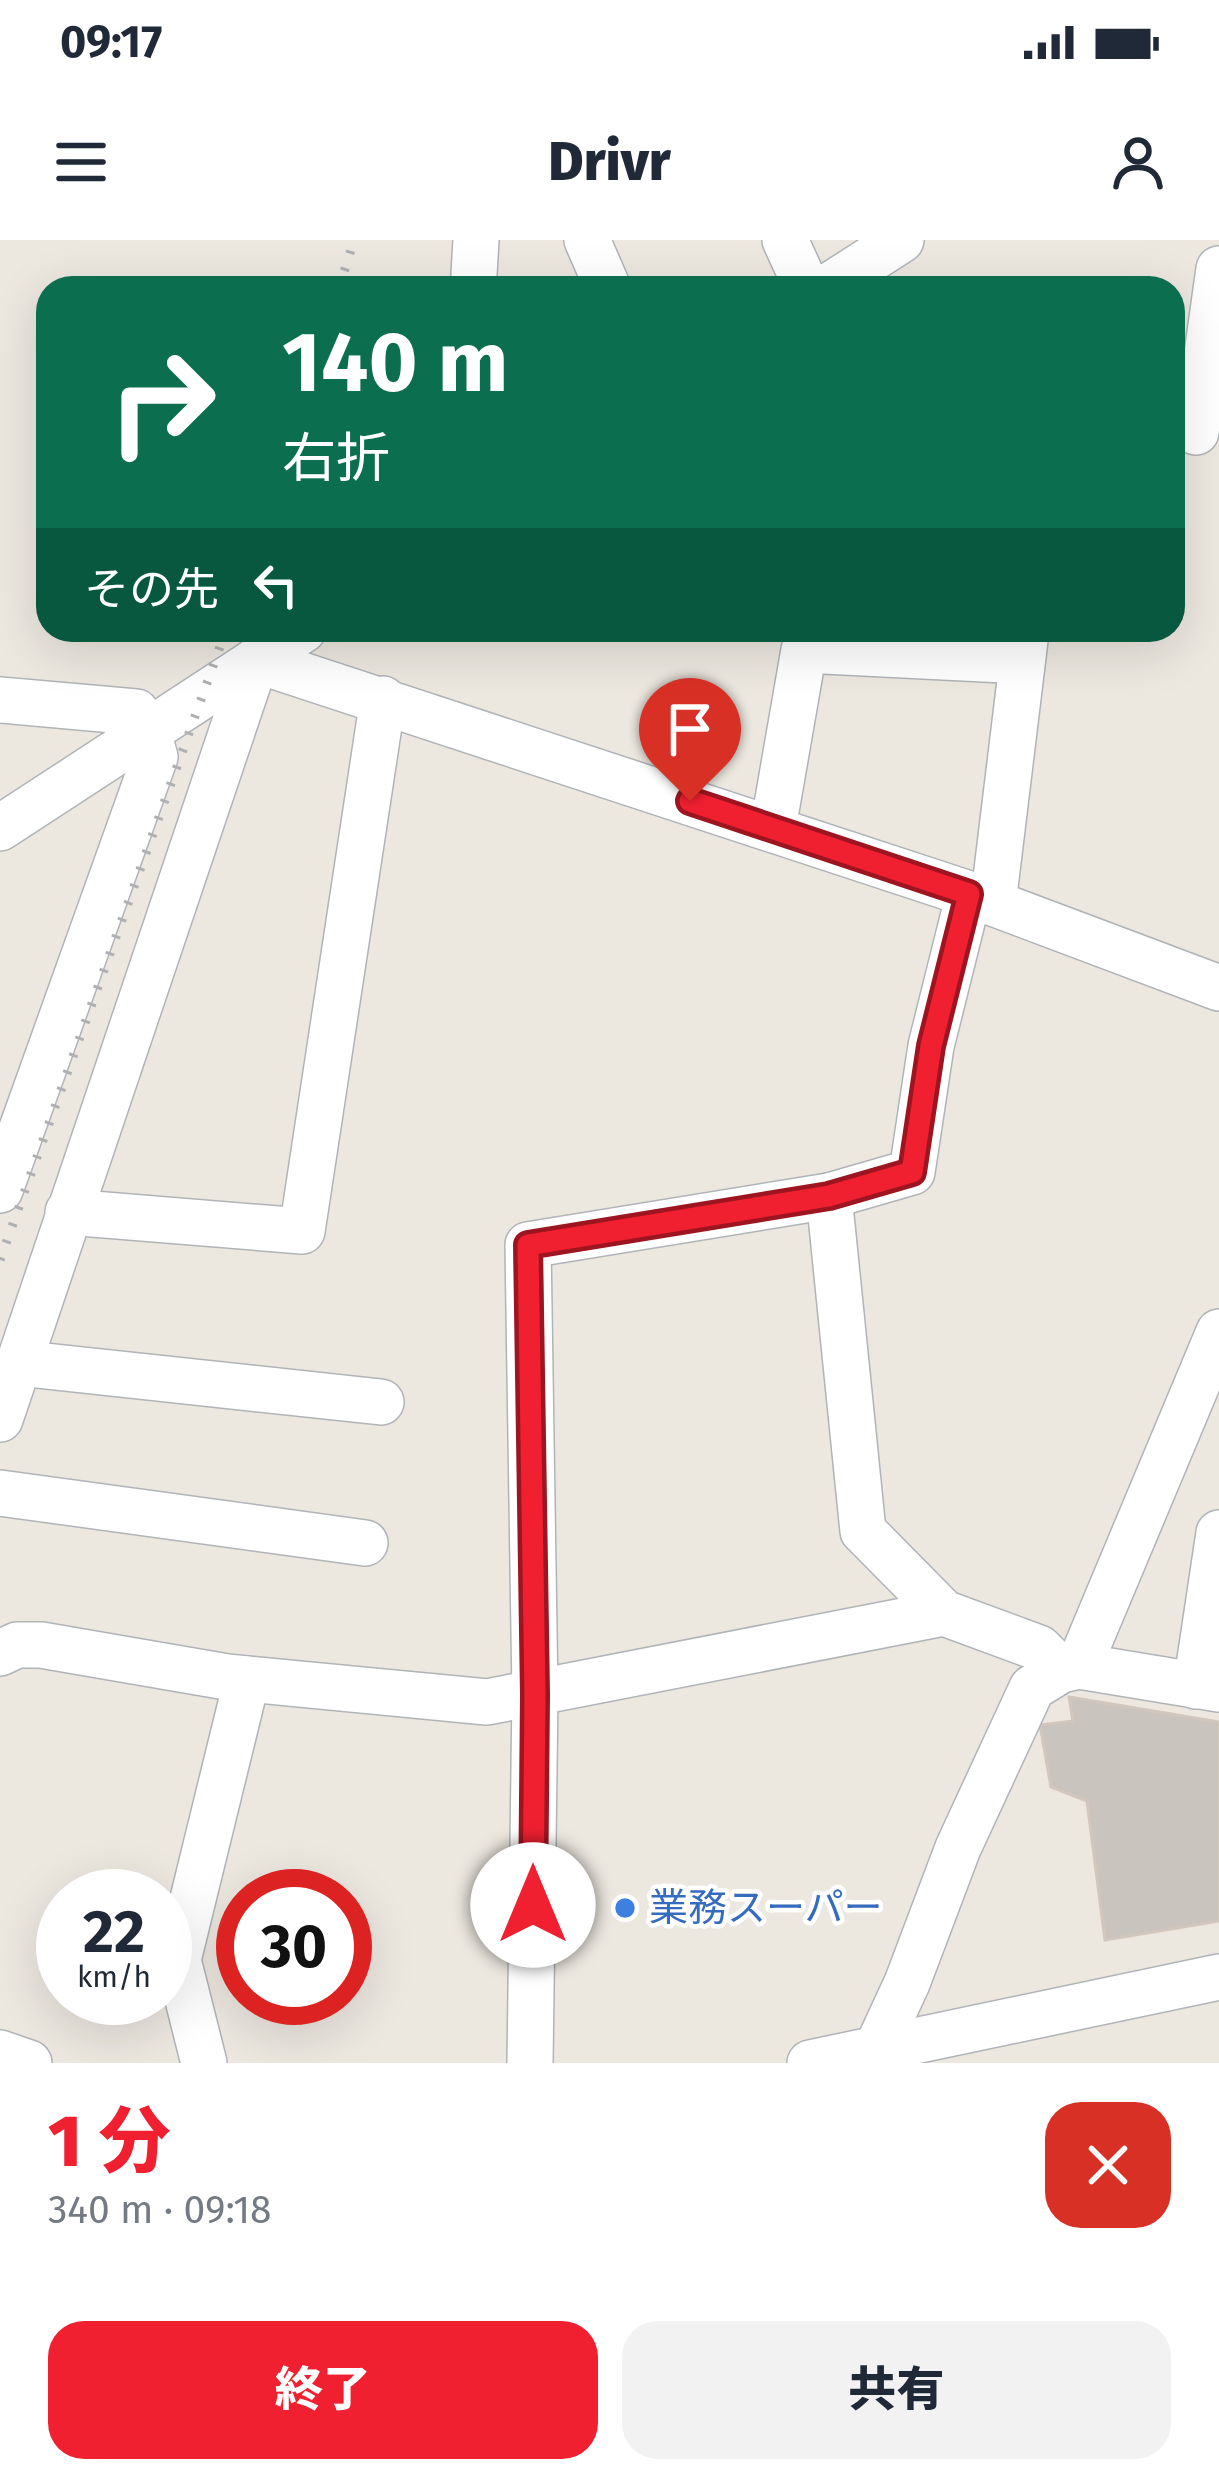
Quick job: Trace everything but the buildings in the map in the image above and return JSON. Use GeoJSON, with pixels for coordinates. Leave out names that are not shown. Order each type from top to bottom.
{"type":"FeatureCollection","features":[{"type":"Feature","properties":{"kind":"street"},"geometry":{"type":"LineString","coordinates":[[587,240],[603,276]]}},
{"type":"Feature","properties":{"kind":"street"},"geometry":{"type":"LineString","coordinates":[[785,240],[802,276]]}},
{"type":"Feature","properties":{"kind":"street"},"geometry":{"type":"LineString","coordinates":[[845,276],[901,240]]}},
{"type":"Feature","properties":{"kind":"street"},"geometry":{"type":"LineString","coordinates":[[1196,432],[1219,269]]}},
{"type":"Feature","properties":{"kind":"street"},"geometry":{"type":"LineString","coordinates":[[0,828],[284,642]]}},
{"type":"Feature","properties":{"kind":"street"},"geometry":{"type":"LineString","coordinates":[[530,2063],[535,1695],[528,1245],[829,1196],[912,1172],[931,1046],[981,898],[1024,645],[804,650],[773,828]]}},
{"type":"Feature","properties":{"kind":"street"},"geometry":{"type":"LineString","coordinates":[[256,660],[981,898],[1219,988]]}},
{"type":"Feature","properties":{"kind":"street"},"geometry":{"type":"LineString","coordinates":[[0,1419],[256,660]]}},
{"type":"Feature","properties":{"kind":"street"},"geometry":{"type":"LineString","coordinates":[[68,1212],[302,1231],[383,699]]}},
{"type":"Feature","properties":{"kind":"street"},"geometry":{"type":"LineString","coordinates":[[0,700],[136,712],[155,757],[0,1190]]}},
{"type":"Feature","properties":{"kind":"street"},"geometry":{"type":"LineString","coordinates":[[829,1196],[863,1531],[944,1613],[1039,1648],[1070,1668],[1207,1688],[1219,1533]]}},
{"type":"Feature","properties":{"kind":"street"},"geometry":{"type":"LineString","coordinates":[[873,2056],[907,1984],[958,1848],[1032,1688],[1070,1668],[1219,1332]]}},
{"type":"Feature","properties":{"kind":"street"},"geometry":{"type":"LineString","coordinates":[[18,1363],[381,1402]]}},
{"type":"Feature","properties":{"kind":"street"},"geometry":{"type":"LineString","coordinates":[[0,1493],[365,1544]]}},
{"type":"Feature","properties":{"kind":"street"},"geometry":{"type":"LineString","coordinates":[[0,1653],[17,1645],[40,1645],[247,1679],[487,1702],[944,1613]]}},
{"type":"Feature","properties":{"kind":"street"},"geometry":{"type":"LineString","coordinates":[[204,2063],[178,1960],[247,1679]]}},
{"type":"Feature","properties":{"kind":"street"},"geometry":{"type":"LineString","coordinates":[[810,2063],[873,2056],[1219,1976]]}},
{"type":"Feature","properties":{"kind":"street"},"geometry":{"type":"LineString","coordinates":[[0,2053],[29,2063]]}},
{"type":"Feature","properties":{"kind":"railway"},"geometry":{"type":"LineString","coordinates":[[343,276],[354,240]]}},
{"type":"Feature","properties":{"kind":"railway"},"geometry":{"type":"LineString","coordinates":[[0,1260],[222,642]]}},
{"type":"Feature","properties":{"kind":"place","name":"業務スーパー"},"geometry":{"type":"Point","coordinates":[625,1908]}},
{"type":"Feature","properties":{"kind":"route"},"geometry":{"type":"LineString","coordinates":[[533,1905],[528,1245],[829,1196],[912,1172],[931,1046],[969,894],[690,801]]}}]}
